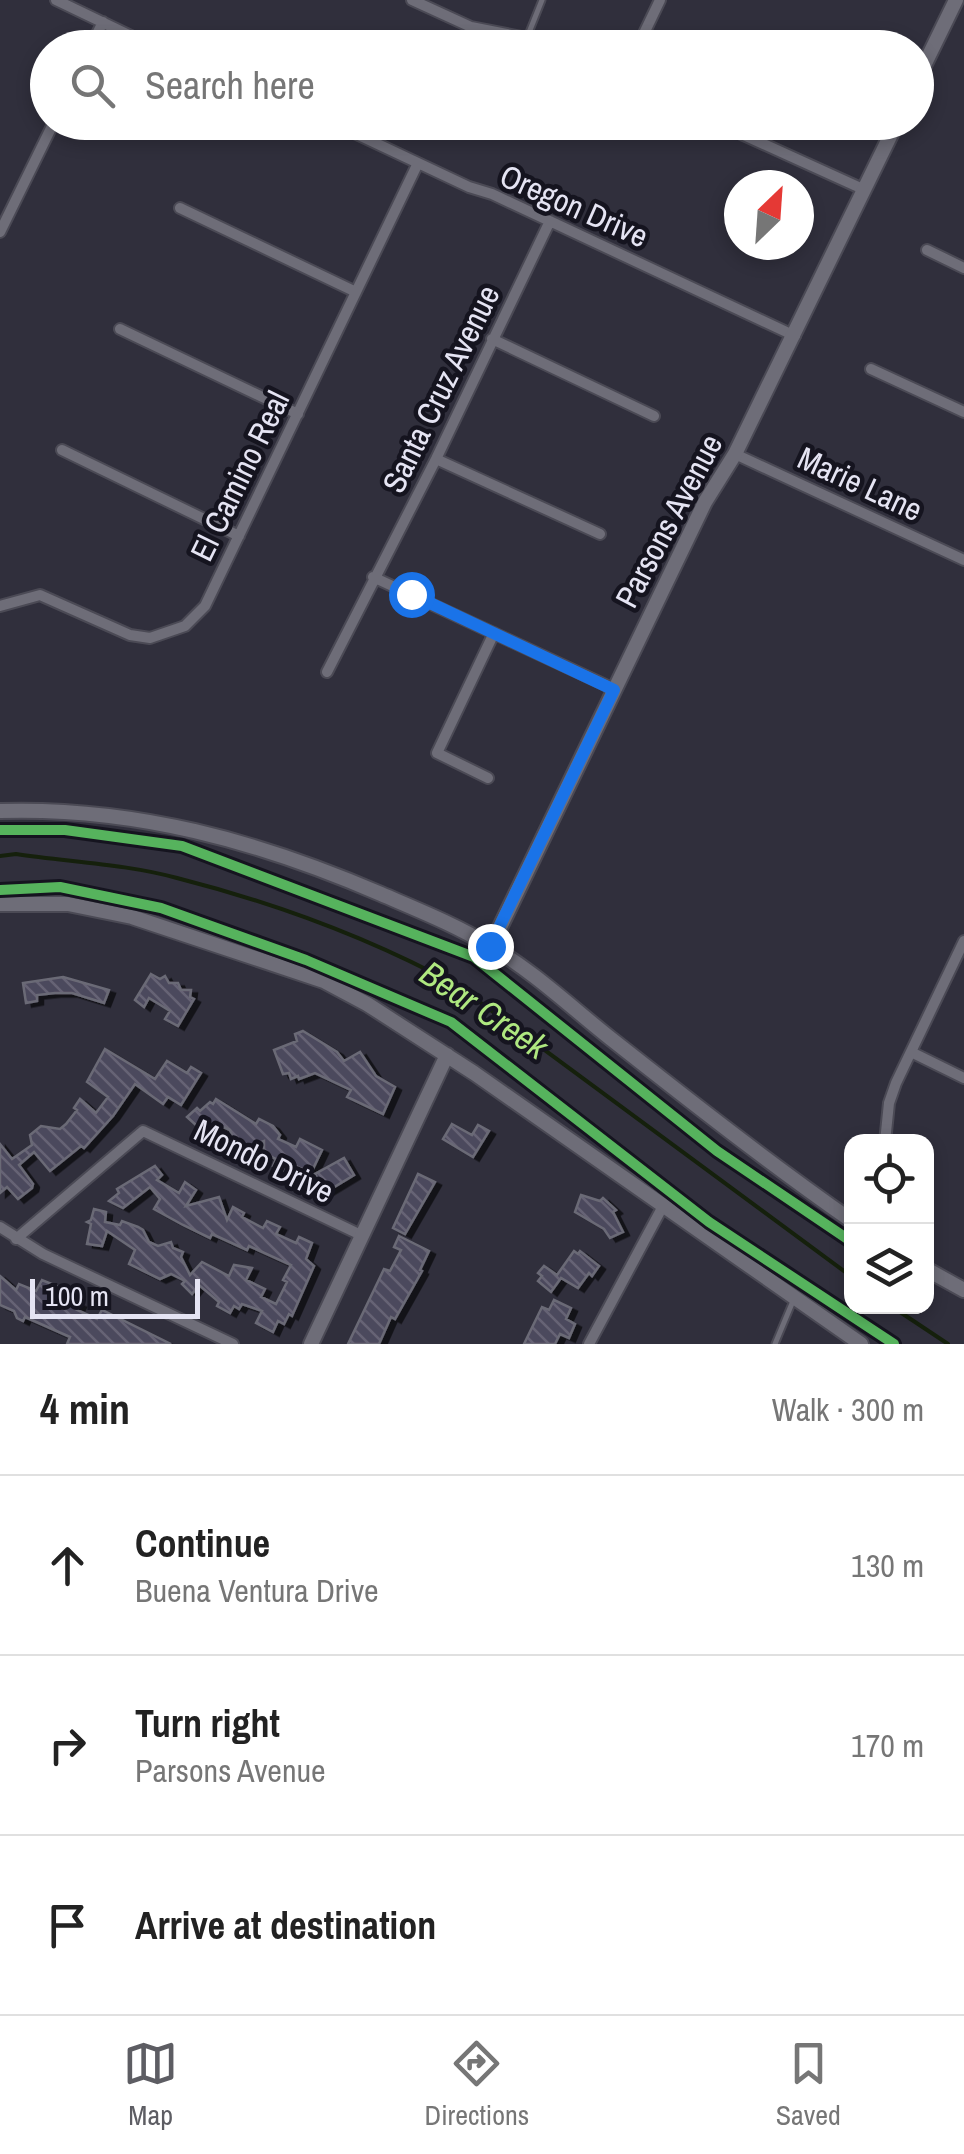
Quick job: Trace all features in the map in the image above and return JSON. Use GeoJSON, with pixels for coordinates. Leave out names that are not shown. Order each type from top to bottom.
{"type":"FeatureCollection","features":[{"type":"Feature","properties":{"kind":"street"},"geometry":{"type":"LineString","coordinates":[[56,0],[119,30]]}},
{"type":"Feature","properties":{"kind":"street"},"geometry":{"type":"LineString","coordinates":[[412,0],[486,30]]}},
{"type":"Feature","properties":{"kind":"street"},"geometry":{"type":"LineString","coordinates":[[646,30],[660,0]]}},
{"type":"Feature","properties":{"kind":"street"},"geometry":{"type":"LineString","coordinates":[[934,45],[956,0]]}},
{"type":"Feature","properties":{"kind":"street"},"geometry":{"type":"LineString","coordinates":[[99,30],[103,22]]}},
{"type":"Feature","properties":{"kind":"street"},"geometry":{"type":"LineString","coordinates":[[0,232],[45,140]]}},
{"type":"Feature","properties":{"kind":"street","name":"Oregon Drive"},"geometry":{"type":"LineString","coordinates":[[369,140],[795,336]]}},
{"type":"Feature","properties":{"kind":"street"},"geometry":{"type":"LineString","coordinates":[[753,140],[865,190]]}},
{"type":"Feature","properties":{"kind":"street","name":"Parsons Avenue"},"geometry":{"type":"LineString","coordinates":[[490,946],[705,502],[735,454],[795,336],[889,140]]}},
{"type":"Feature","properties":{"kind":"street","name":"El Camino Real"},"geometry":{"type":"LineString","coordinates":[[0,606],[40,595],[130,635],[150,638],[185,626],[205,606],[418,163]]}},
{"type":"Feature","properties":{"kind":"street"},"geometry":{"type":"LineString","coordinates":[[180,208],[356,292]]}},
{"type":"Feature","properties":{"kind":"street","name":"Santa Cruz Avenue"},"geometry":{"type":"LineString","coordinates":[[327,672],[436,459],[550,220]]}},
{"type":"Feature","properties":{"kind":"street"},"geometry":{"type":"LineString","coordinates":[[927,250],[964,268]]}},
{"type":"Feature","properties":{"kind":"street"},"geometry":{"type":"LineString","coordinates":[[120,329],[298,414]]}},
{"type":"Feature","properties":{"kind":"street"},"geometry":{"type":"LineString","coordinates":[[492,339],[654,416]]}},
{"type":"Feature","properties":{"kind":"street"},"geometry":{"type":"LineString","coordinates":[[870,369],[964,412]]}},
{"type":"Feature","properties":{"kind":"street"},"geometry":{"type":"LineString","coordinates":[[62,450],[239,536]]}},
{"type":"Feature","properties":{"kind":"street","name":"Marie Lane"},"geometry":{"type":"LineString","coordinates":[[735,454],[964,560]]}},
{"type":"Feature","properties":{"kind":"street"},"geometry":{"type":"LineString","coordinates":[[436,459],[600,534]]}},
{"type":"Feature","properties":{"kind":"street"},"geometry":{"type":"LineString","coordinates":[[373,576],[614,690]]}},
{"type":"Feature","properties":{"kind":"street"},"geometry":{"type":"LineString","coordinates":[[488,778],[437,753],[494,633]]}},
{"type":"Feature","properties":{"kind":"street"},"geometry":{"type":"LineString","coordinates":[[0,810],[52,809],[130,816],[237,840],[364,887],[490,946],[769,1164],[844,1216]]}},
{"type":"Feature","properties":{"kind":"street"},"geometry":{"type":"LineString","coordinates":[[0,904],[30,902],[132,917],[324,981],[447,1055],[862,1344]]}},
{"type":"Feature","properties":{"kind":"street"},"geometry":{"type":"LineString","coordinates":[[887,1134],[889,1103],[964,941]]}},
{"type":"Feature","properties":{"kind":"street"},"geometry":{"type":"LineString","coordinates":[[911,1052],[964,1078]]}},
{"type":"Feature","properties":{"kind":"street"},"geometry":{"type":"LineString","coordinates":[[311,1344],[447,1055]]}},
{"type":"Feature","properties":{"kind":"street","name":"Mondo Drive"},"geometry":{"type":"LineString","coordinates":[[16,1239],[143,1131],[363,1236]]}},
{"type":"Feature","properties":{"kind":"street"},"geometry":{"type":"LineString","coordinates":[[589,1344],[664,1206]]}},
{"type":"Feature","properties":{"kind":"street"},"geometry":{"type":"LineString","coordinates":[[0,1226],[16,1239],[233,1344]]}},
{"type":"Feature","properties":{"kind":"street"},"geometry":{"type":"LineString","coordinates":[[934,1273],[964,1290]]}},
{"type":"Feature","properties":{"kind":"lane"},"geometry":{"type":"LineString","coordinates":[[530,30],[542,0]]}},
{"type":"Feature","properties":{"kind":"lane"},"geometry":{"type":"LineString","coordinates":[[775,1344],[794,1298]]}},
{"type":"Feature","properties":{"kind":"building"},"geometry":{"type":"Polygon","coordinates":[[[151,974],[160,979],[165,976],[169,983],[178,983],[181,990],[191,990],[190,997],[194,999],[178,1026],[165,1019],[170,1011],[149,998],[144,1007],[135,1000],[151,974]]]}},
{"type":"Feature","properties":{"kind":"building"},"geometry":{"type":"Polygon","coordinates":[[[63,977],[109,990],[104,1003],[72,993],[55,993],[37,995],[37,1001],[26,1003],[23,983],[63,977]]]}},
{"type":"Feature","properties":{"kind":"building"},"geometry":{"type":"Polygon","coordinates":[[[303,1031],[337,1052],[344,1061],[360,1052],[376,1076],[395,1087],[383,1114],[347,1097],[351,1090],[315,1073],[299,1079],[283,1074],[274,1050],[297,1041],[295,1034],[303,1031]]]}},
{"type":"Feature","properties":{"kind":"building"},"geometry":{"type":"Polygon","coordinates":[[[105,1049],[155,1079],[167,1061],[187,1073],[191,1067],[201,1073],[181,1105],[168,1097],[163,1104],[135,1084],[84,1148],[81,1146],[50,1171],[34,1152],[19,1165],[32,1188],[18,1199],[7,1187],[0,1193],[0,1144],[12,1159],[32,1145],[30,1135],[41,1126],[60,1129],[66,1124],[80,1099],[96,1113],[108,1097],[87,1082],[105,1049]]]}},
{"type":"Feature","properties":{"kind":"building"},"geometry":{"type":"Polygon","coordinates":[[[216,1099],[256,1124],[259,1119],[273,1126],[280,1135],[278,1139],[296,1147],[300,1139],[322,1150],[311,1173],[291,1164],[286,1172],[273,1166],[276,1159],[264,1154],[264,1141],[237,1150],[230,1130],[219,1125],[208,1136],[187,1117],[216,1099]]]}},
{"type":"Feature","properties":{"kind":"building"},"geometry":{"type":"Polygon","coordinates":[[[452,1124],[472,1135],[478,1125],[489,1131],[473,1157],[443,1139],[452,1124]]]}},
{"type":"Feature","properties":{"kind":"building"},"geometry":{"type":"Polygon","coordinates":[[[344,1158],[354,1175],[326,1192],[315,1174],[344,1158]]]}},
{"type":"Feature","properties":{"kind":"building"},"geometry":{"type":"Polygon","coordinates":[[[155,1166],[162,1175],[157,1180],[179,1193],[185,1182],[196,1190],[186,1206],[219,1197],[227,1220],[233,1207],[244,1213],[242,1217],[263,1228],[267,1221],[280,1227],[276,1234],[296,1243],[299,1237],[312,1243],[306,1259],[314,1266],[292,1316],[289,1314],[284,1324],[278,1321],[273,1332],[256,1323],[262,1311],[242,1304],[239,1309],[234,1306],[230,1313],[217,1306],[219,1302],[199,1285],[192,1294],[182,1284],[185,1281],[171,1274],[160,1279],[129,1264],[135,1250],[107,1231],[102,1246],[87,1244],[91,1224],[87,1222],[94,1209],[106,1212],[105,1222],[120,1225],[122,1221],[138,1227],[149,1242],[158,1246],[171,1242],[173,1248],[183,1252],[181,1257],[190,1275],[202,1262],[229,1276],[234,1265],[252,1268],[246,1280],[265,1289],[261,1297],[276,1304],[291,1265],[249,1246],[247,1250],[212,1234],[210,1238],[154,1209],[160,1199],[150,1187],[123,1208],[109,1201],[119,1193],[117,1189],[155,1166]]]}},
{"type":"Feature","properties":{"kind":"building"},"geometry":{"type":"Polygon","coordinates":[[[418,1174],[435,1182],[405,1234],[393,1228],[418,1174]]]}},
{"type":"Feature","properties":{"kind":"building"},"geometry":{"type":"Polygon","coordinates":[[[581,1195],[600,1201],[603,1198],[616,1210],[613,1212],[623,1232],[610,1238],[604,1229],[575,1212],[581,1195]]]}},
{"type":"Feature","properties":{"kind":"building"},"geometry":{"type":"Polygon","coordinates":[[[399,1236],[429,1251],[422,1271],[395,1319],[391,1317],[379,1344],[348,1344],[384,1269],[390,1271],[401,1250],[394,1247],[399,1236]]]}},
{"type":"Feature","properties":{"kind":"building"},"geometry":{"type":"Polygon","coordinates":[[[574,1251],[580,1251],[599,1266],[578,1288],[561,1278],[551,1292],[538,1281],[542,1276],[538,1273],[544,1266],[557,1275],[574,1251]]]}},
{"type":"Feature","properties":{"kind":"building"},"geometry":{"type":"Polygon","coordinates":[[[0,1276],[16,1290],[19,1284],[36,1291],[42,1280],[73,1295],[70,1300],[80,1304],[77,1310],[97,1319],[102,1310],[171,1344],[67,1344],[70,1337],[25,1317],[23,1321],[14,1311],[0,1305],[0,1276]]]}},
{"type":"Feature","properties":{"kind":"building"},"geometry":{"type":"Polygon","coordinates":[[[554,1300],[571,1308],[566,1319],[575,1324],[569,1338],[560,1334],[555,1344],[524,1344],[542,1307],[549,1310],[554,1300]]]}},
{"type":"Feature","properties":{"kind":"waterway","name":"Bear Creek"},"geometry":{"type":"LineString","coordinates":[[0,856],[16,854],[138,869],[177,878],[321,923],[391,952],[458,986],[844,1271]]}},
{"type":"Feature","properties":{"kind":"waterway","name":"Bear Creek"},"geometry":{"type":"LineString","coordinates":[[903,1314],[948,1344]]}},
{"type":"Feature","properties":{"kind":"cycle path"},"geometry":{"type":"LineString","coordinates":[[0,830],[65,830],[182,846],[474,957],[717,1151],[844,1237]]}},
{"type":"Feature","properties":{"kind":"cycle path"},"geometry":{"type":"LineString","coordinates":[[0,890],[60,887],[161,908],[306,960],[451,1022],[709,1222],[894,1344]]}},
{"type":"Feature","properties":{"kind":"route"},"geometry":{"type":"LineString","coordinates":[[411,594],[614,690],[490,946]]}}]}
